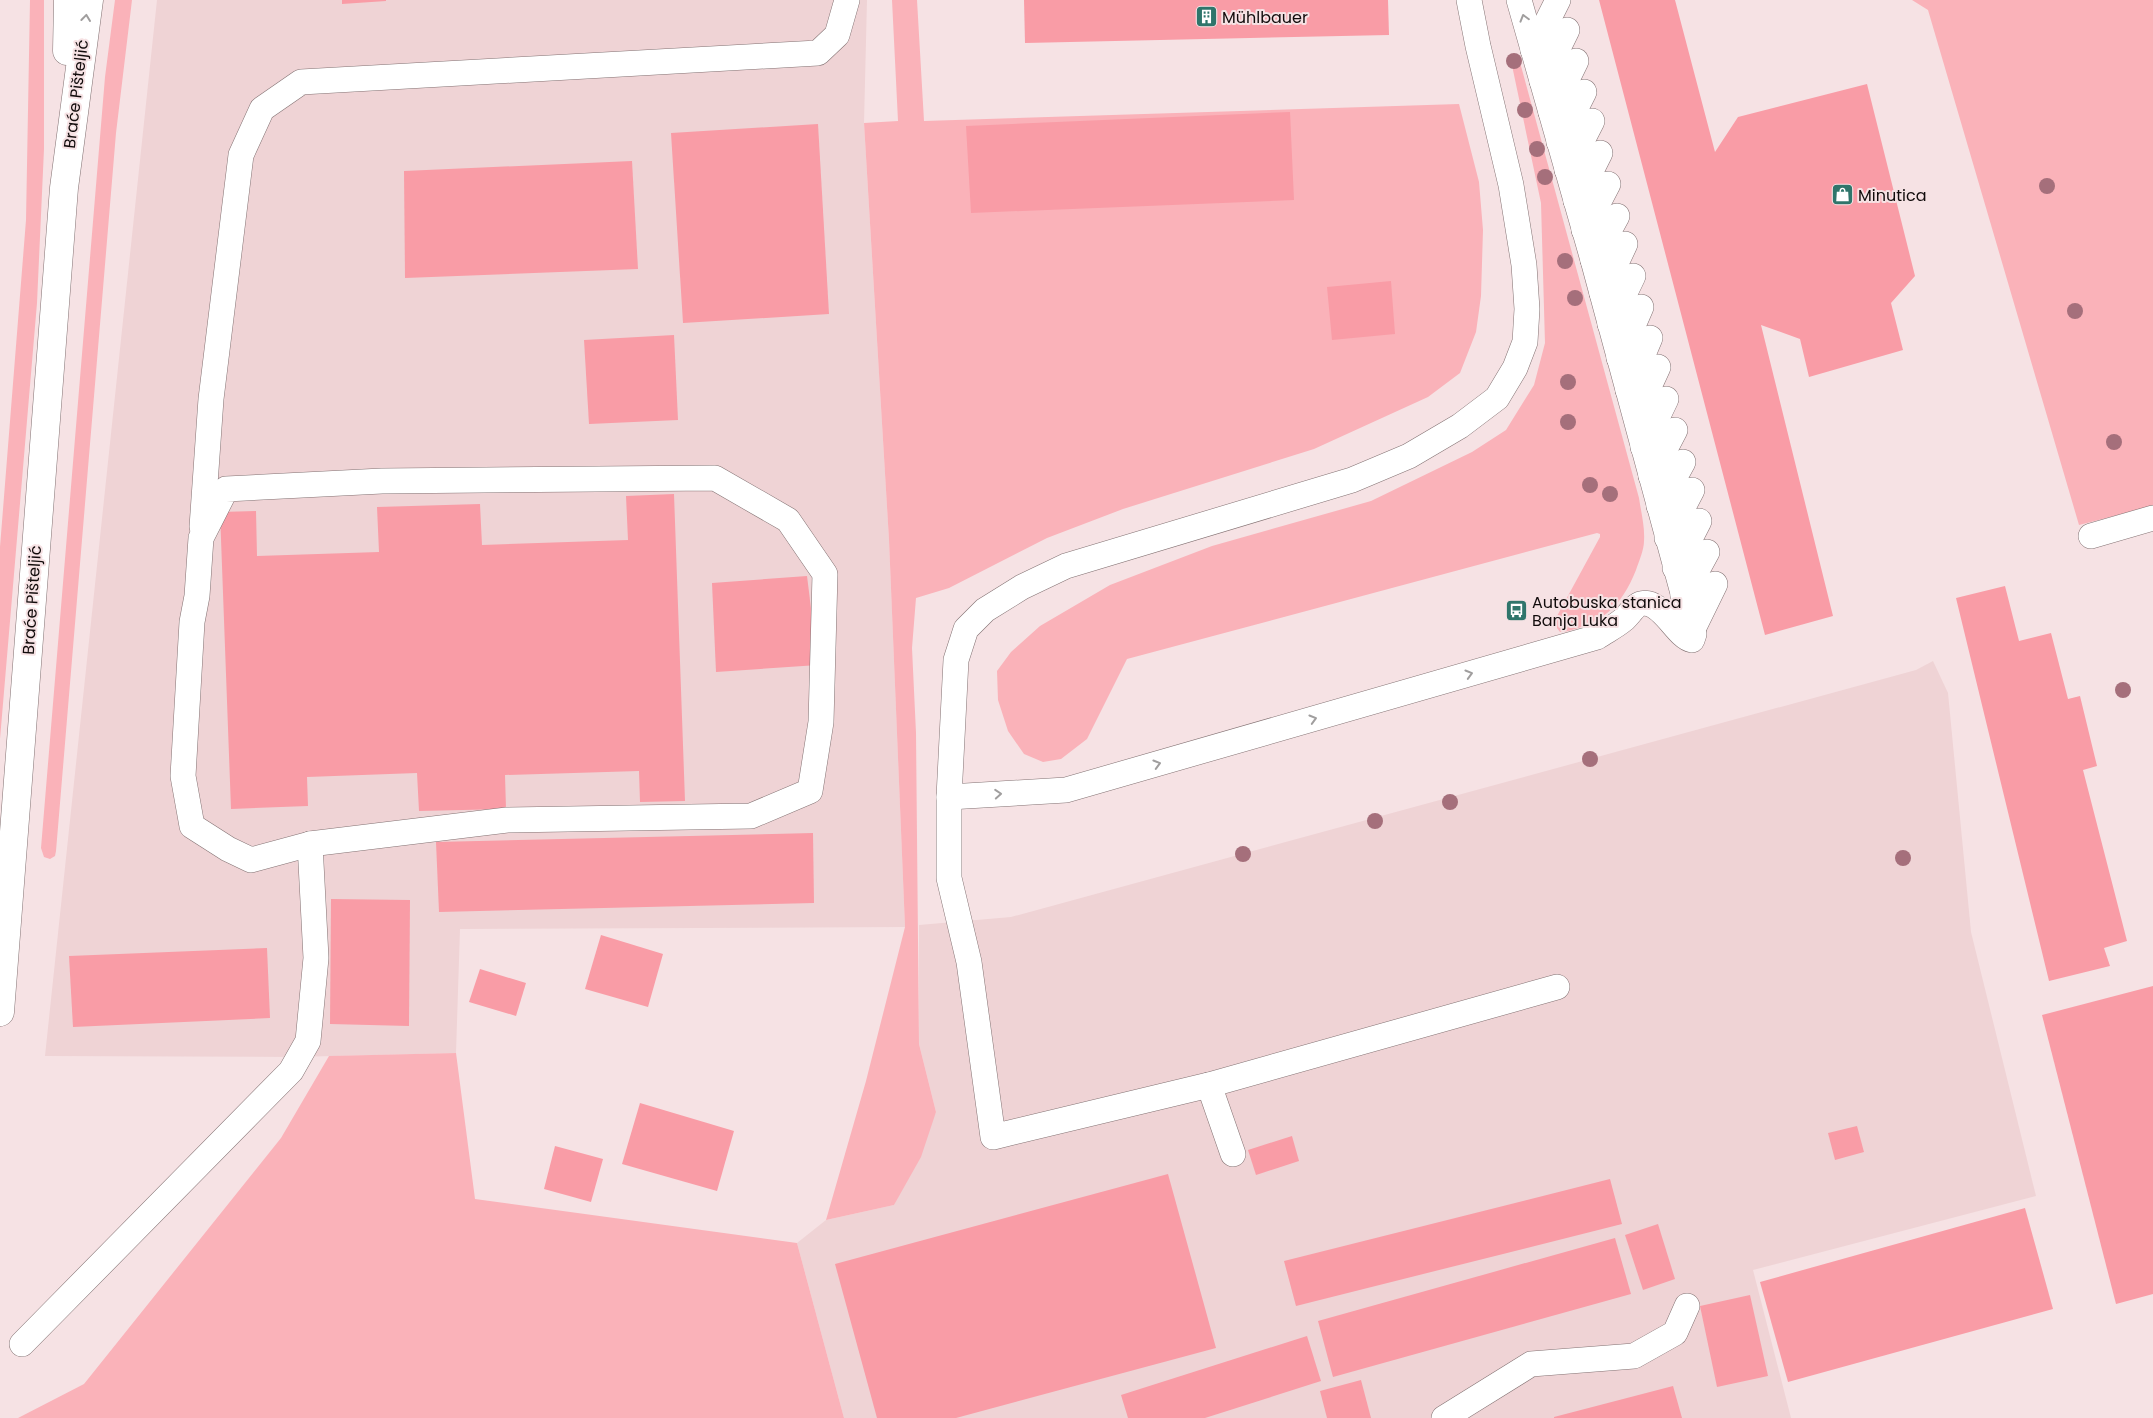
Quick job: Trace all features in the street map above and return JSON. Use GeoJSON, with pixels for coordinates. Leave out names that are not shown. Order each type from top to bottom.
{"type":"FeatureCollection","features":[{"type":"Feature","properties":{"kind":"street","name":"Braće Pišteljić"},"geometry":{"type":"LineString","coordinates":[[64,188],[68,0]]}},
{"type":"Feature","properties":{"kind":"street","name":"Braće Pišteljić"},"geometry":{"type":"LineString","coordinates":[[0,1012],[64,188],[89,0]]}},
{"type":"Feature","properties":{"kind":"lane"},"geometry":{"type":"LineString","coordinates":[[201,538],[226,489],[382,481],[715,478],[788,520],[825,574],[821,722],[810,791],[751,816],[507,820],[310,844],[251,860],[228,850],[192,826],[183,776],[192,622],[197,596],[201,538],[211,399],[242,155],[262,109],[301,82],[818,52],[837,35],[846,0]]}},
{"type":"Feature","properties":{"kind":"lane"},"geometry":{"type":"LineString","coordinates":[[1469,0],[1511,185],[1524,265],[1527,309],[1525,342],[1515,368],[1497,398],[1460,426],[1409,456],[1352,480],[1066,566],[1022,587],[985,610],[966,629],[956,660],[949,797],[949,878],[968,962],[993,1137],[1209,1085],[1557,987]]}},
{"type":"Feature","properties":{"kind":"lane"},"geometry":{"type":"LineString","coordinates":[[949,797],[1066,790],[1598,636],[1622,621],[1638,604],[1645,603],[1663,613],[1682,636],[1688,640],[1693,638],[1602,293],[1519,0]]}},
{"type":"Feature","properties":{"kind":"lane"},"geometry":{"type":"LineString","coordinates":[[1533,50],[1558,0]]}},
{"type":"Feature","properties":{"kind":"lane"},"geometry":{"type":"LineString","coordinates":[[1542,82],[1567,30]]}},
{"type":"Feature","properties":{"kind":"lane"},"geometry":{"type":"LineString","coordinates":[[1551,112],[1576,61]]}},
{"type":"Feature","properties":{"kind":"lane"},"geometry":{"type":"LineString","coordinates":[[1559,142],[1584,92]]}},
{"type":"Feature","properties":{"kind":"lane"},"geometry":{"type":"LineString","coordinates":[[1567,170],[1592,121]]}},
{"type":"Feature","properties":{"kind":"lane"},"geometry":{"type":"LineString","coordinates":[[1576,201],[1600,153]]}},
{"type":"Feature","properties":{"kind":"lane"},"geometry":{"type":"LineString","coordinates":[[1584,230],[1608,184]]}},
{"type":"Feature","properties":{"kind":"lane"},"geometry":{"type":"LineString","coordinates":[[1593,260],[1617,216]]}},
{"type":"Feature","properties":{"kind":"lane"},"geometry":{"type":"LineString","coordinates":[[1602,293],[1625,244]]}},
{"type":"Feature","properties":{"kind":"lane"},"geometry":{"type":"LineString","coordinates":[[1610,324],[1633,276]]}},
{"type":"Feature","properties":{"kind":"lane"},"geometry":{"type":"LineString","coordinates":[[1619,358],[1641,307]]}},
{"type":"Feature","properties":{"kind":"lane"},"geometry":{"type":"LineString","coordinates":[[1628,390],[1650,338]]}},
{"type":"Feature","properties":{"kind":"lane"},"geometry":{"type":"LineString","coordinates":[[1635,417],[1658,367]]}},
{"type":"Feature","properties":{"kind":"lane"},"geometry":{"type":"LineString","coordinates":[[1643,447],[1666,399]]}},
{"type":"Feature","properties":{"kind":"lane"},"geometry":{"type":"LineString","coordinates":[[1651,476],[1675,430]]}},
{"type":"Feature","properties":{"kind":"lane"},"geometry":{"type":"LineString","coordinates":[[1659,506],[1683,462]]}},
{"type":"Feature","properties":{"kind":"lane"},"geometry":{"type":"LineString","coordinates":[[1667,538],[1692,490]]}},
{"type":"Feature","properties":{"kind":"lane"},"geometry":{"type":"LineString","coordinates":[[2091,536],[2153,518]]}},
{"type":"Feature","properties":{"kind":"lane"},"geometry":{"type":"LineString","coordinates":[[1675,568],[1699,521]]}},
{"type":"Feature","properties":{"kind":"lane"},"geometry":{"type":"LineString","coordinates":[[1683,596],[1707,552]]}},
{"type":"Feature","properties":{"kind":"lane"},"geometry":{"type":"LineString","coordinates":[[1692,631],[1716,584]]}},
{"type":"Feature","properties":{"kind":"lane"},"geometry":{"type":"LineString","coordinates":[[22,1344],[291,1071],[308,1041],[316,958],[310,844]]}},
{"type":"Feature","properties":{"kind":"lane"},"geometry":{"type":"LineString","coordinates":[[1209,1085],[1233,1154]]}},
{"type":"Feature","properties":{"kind":"lane"},"geometry":{"type":"LineString","coordinates":[[1444,1418],[1531,1364],[1634,1356],[1675,1333],[1687,1306]]}},
{"type":"Feature","properties":{"kind":"shaded area"},"geometry":{"type":"Polygon","coordinates":[[[30,0],[44,0],[44,149],[37,303],[0,739],[0,547],[26,220],[30,0]]]}},
{"type":"Feature","properties":{"kind":"shaded area"},"geometry":{"type":"Polygon","coordinates":[[[115,0],[132,0],[116,133],[56,851],[55,856],[50,859],[44,857],[41,848],[105,77],[115,0]]]}},
{"type":"Feature","properties":{"kind":"shaded area"},"geometry":{"type":"Polygon","coordinates":[[[157,0],[867,0],[864,123],[889,540],[905,927],[460,929],[456,1053],[292,1057],[45,1056],[157,0]]]}},
{"type":"Feature","properties":{"kind":"shaded area"},"geometry":{"type":"Polygon","coordinates":[[[892,0],[917,0],[924,121],[1459,104],[1479,182],[1483,230],[1481,296],[1476,332],[1460,373],[1428,397],[1314,449],[1123,509],[1047,538],[949,588],[916,598],[912,648],[916,733],[919,1044],[936,1112],[921,1157],[894,1205],[826,1220],[866,1081],[905,927],[889,540],[864,123],[898,121],[892,0]]]}},
{"type":"Feature","properties":{"kind":"shaded area"},"geometry":{"type":"Polygon","coordinates":[[[1912,0],[2153,0],[2153,506],[2079,525],[1928,10],[1912,0]]]}},
{"type":"Feature","properties":{"kind":"shaded area"},"geometry":{"type":"Polygon","coordinates":[[[1518,55],[1639,498],[1644,544],[1636,570],[1617,604],[1609,612],[1590,624],[1564,632],[1560,632],[1557,628],[1557,616],[1600,537],[1600,534],[1597,533],[1127,659],[1087,739],[1061,759],[1043,762],[1024,754],[1008,731],[998,700],[997,671],[1011,652],[1040,626],[1110,585],[1212,546],[1371,501],[1472,452],[1506,430],[1534,385],[1545,343],[1541,203],[1510,56],[1518,55]]]}},
{"type":"Feature","properties":{"kind":"shaded area"},"geometry":{"type":"Polygon","coordinates":[[[1933,661],[1948,693],[1971,932],[2036,1196],[1753,1270],[1791,1418],[844,1418],[797,1243],[826,1220],[894,1205],[936,1112],[919,1044],[919,925],[1011,917],[1916,670],[1933,661]]]}},
{"type":"Feature","properties":{"kind":"shaded area"},"geometry":{"type":"Polygon","coordinates":[[[456,1053],[475,1199],[797,1243],[844,1418],[18,1418],[84,1384],[281,1138],[329,1056],[456,1053]]]}},
{"type":"Feature","properties":{"kind":"building"},"geometry":{"type":"Polygon","coordinates":[[[342,0],[386,0],[386,1],[342,4],[342,0]]]}},
{"type":"Feature","properties":{"kind":"building","name":"Mühlbauer"},"geometry":{"type":"Polygon","coordinates":[[[1024,0],[1388,0],[1389,35],[1025,43],[1024,0]]]}},
{"type":"Feature","properties":{"kind":"building"},"geometry":{"type":"Polygon","coordinates":[[[1599,0],[1675,0],[1715,152],[1738,117],[1867,84],[1915,276],[1891,303],[1903,350],[1809,377],[1800,339],[1761,325],[1833,616],[1765,635],[1599,0]]]}},
{"type":"Feature","properties":{"kind":"building"},"geometry":{"type":"Polygon","coordinates":[[[1290,112],[1294,200],[971,213],[966,126],[1290,112]]]}},
{"type":"Feature","properties":{"kind":"building"},"geometry":{"type":"Polygon","coordinates":[[[818,124],[829,314],[683,323],[671,133],[818,124]]]}},
{"type":"Feature","properties":{"kind":"building"},"geometry":{"type":"Polygon","coordinates":[[[632,161],[638,269],[405,278],[404,171],[632,161]]]}},
{"type":"Feature","properties":{"kind":"building"},"geometry":{"type":"Polygon","coordinates":[[[1391,281],[1395,334],[1332,340],[1327,287],[1391,281]]]}},
{"type":"Feature","properties":{"kind":"building"},"geometry":{"type":"Polygon","coordinates":[[[674,335],[678,420],[589,424],[584,340],[674,335]]]}},
{"type":"Feature","properties":{"kind":"building"},"geometry":{"type":"Polygon","coordinates":[[[674,494],[685,801],[640,802],[639,771],[505,775],[506,809],[419,811],[417,773],[307,777],[308,806],[231,809],[220,512],[256,511],[257,556],[379,552],[377,507],[480,504],[482,545],[628,540],[626,496],[674,494]]]}},
{"type":"Feature","properties":{"kind":"building"},"geometry":{"type":"Polygon","coordinates":[[[807,576],[818,665],[716,672],[712,583],[807,576]]]}},
{"type":"Feature","properties":{"kind":"building"},"geometry":{"type":"Polygon","coordinates":[[[2005,586],[2019,641],[2051,633],[2068,699],[2080,696],[2097,766],[2083,770],[2127,941],[2104,948],[2110,966],[2049,981],[1956,598],[2005,586]]]}},
{"type":"Feature","properties":{"kind":"building"},"geometry":{"type":"Polygon","coordinates":[[[813,833],[814,903],[439,912],[436,842],[813,833]]]}},
{"type":"Feature","properties":{"kind":"building"},"geometry":{"type":"Polygon","coordinates":[[[331,899],[410,900],[409,1026],[330,1024],[331,899]]]}},
{"type":"Feature","properties":{"kind":"building"},"geometry":{"type":"Polygon","coordinates":[[[601,935],[663,954],[648,1007],[585,989],[601,935]]]}},
{"type":"Feature","properties":{"kind":"building"},"geometry":{"type":"Polygon","coordinates":[[[267,948],[270,1018],[73,1027],[69,956],[267,948]]]}},
{"type":"Feature","properties":{"kind":"building"},"geometry":{"type":"Polygon","coordinates":[[[480,969],[526,983],[516,1016],[469,1002],[480,969]]]}},
{"type":"Feature","properties":{"kind":"building"},"geometry":{"type":"Polygon","coordinates":[[[2153,986],[2153,1294],[2116,1304],[2042,1015],[2153,986]]]}},
{"type":"Feature","properties":{"kind":"building"},"geometry":{"type":"Polygon","coordinates":[[[640,1103],[734,1131],[717,1191],[622,1164],[640,1103]]]}},
{"type":"Feature","properties":{"kind":"building"},"geometry":{"type":"Polygon","coordinates":[[[1857,1126],[1864,1152],[1835,1160],[1828,1133],[1857,1126]]]}},
{"type":"Feature","properties":{"kind":"building"},"geometry":{"type":"Polygon","coordinates":[[[1292,1136],[1299,1161],[1256,1175],[1248,1150],[1292,1136]]]}},
{"type":"Feature","properties":{"kind":"building"},"geometry":{"type":"Polygon","coordinates":[[[555,1146],[603,1159],[591,1202],[544,1189],[555,1146]]]}},
{"type":"Feature","properties":{"kind":"building"},"geometry":{"type":"Polygon","coordinates":[[[1168,1174],[1216,1348],[956,1418],[877,1418],[835,1264],[1168,1174]]]}},
{"type":"Feature","properties":{"kind":"building"},"geometry":{"type":"Polygon","coordinates":[[[1610,1179],[1622,1224],[1296,1306],[1284,1261],[1610,1179]]]}},
{"type":"Feature","properties":{"kind":"building"},"geometry":{"type":"Polygon","coordinates":[[[2025,1208],[2053,1309],[1788,1382],[1760,1282],[2025,1208]]]}},
{"type":"Feature","properties":{"kind":"building"},"geometry":{"type":"Polygon","coordinates":[[[1658,1224],[1675,1279],[1643,1290],[1625,1235],[1658,1224]]]}},
{"type":"Feature","properties":{"kind":"building"},"geometry":{"type":"Polygon","coordinates":[[[1615,1238],[1631,1294],[1333,1377],[1318,1321],[1615,1238]]]}},
{"type":"Feature","properties":{"kind":"building"},"geometry":{"type":"Polygon","coordinates":[[[1750,1295],[1768,1376],[1717,1387],[1700,1306],[1750,1295]]]}},
{"type":"Feature","properties":{"kind":"building"},"geometry":{"type":"Polygon","coordinates":[[[1307,1336],[1321,1381],[1205,1418],[1128,1418],[1121,1395],[1307,1336]]]}},
{"type":"Feature","properties":{"kind":"building"},"geometry":{"type":"Polygon","coordinates":[[[1361,1380],[1371,1418],[1327,1418],[1320,1391],[1361,1380]]]}},
{"type":"Feature","properties":{"kind":"building"},"geometry":{"type":"Polygon","coordinates":[[[1673,1386],[1682,1418],[1554,1418],[1554,1417],[1673,1386]]]}},
{"type":"Feature","properties":{"kind":"place","name":"Mühlbauer"},"geometry":{"type":"Point","coordinates":[1206,17]}},
{"type":"Feature","properties":{"kind":"place","name":"Minutica"},"geometry":{"type":"Point","coordinates":[1842,195]}},
{"type":"Feature","properties":{"kind":"place","name":"Autobuska stanica Banja Luka"},"geometry":{"type":"Point","coordinates":[1516,611]}}]}
